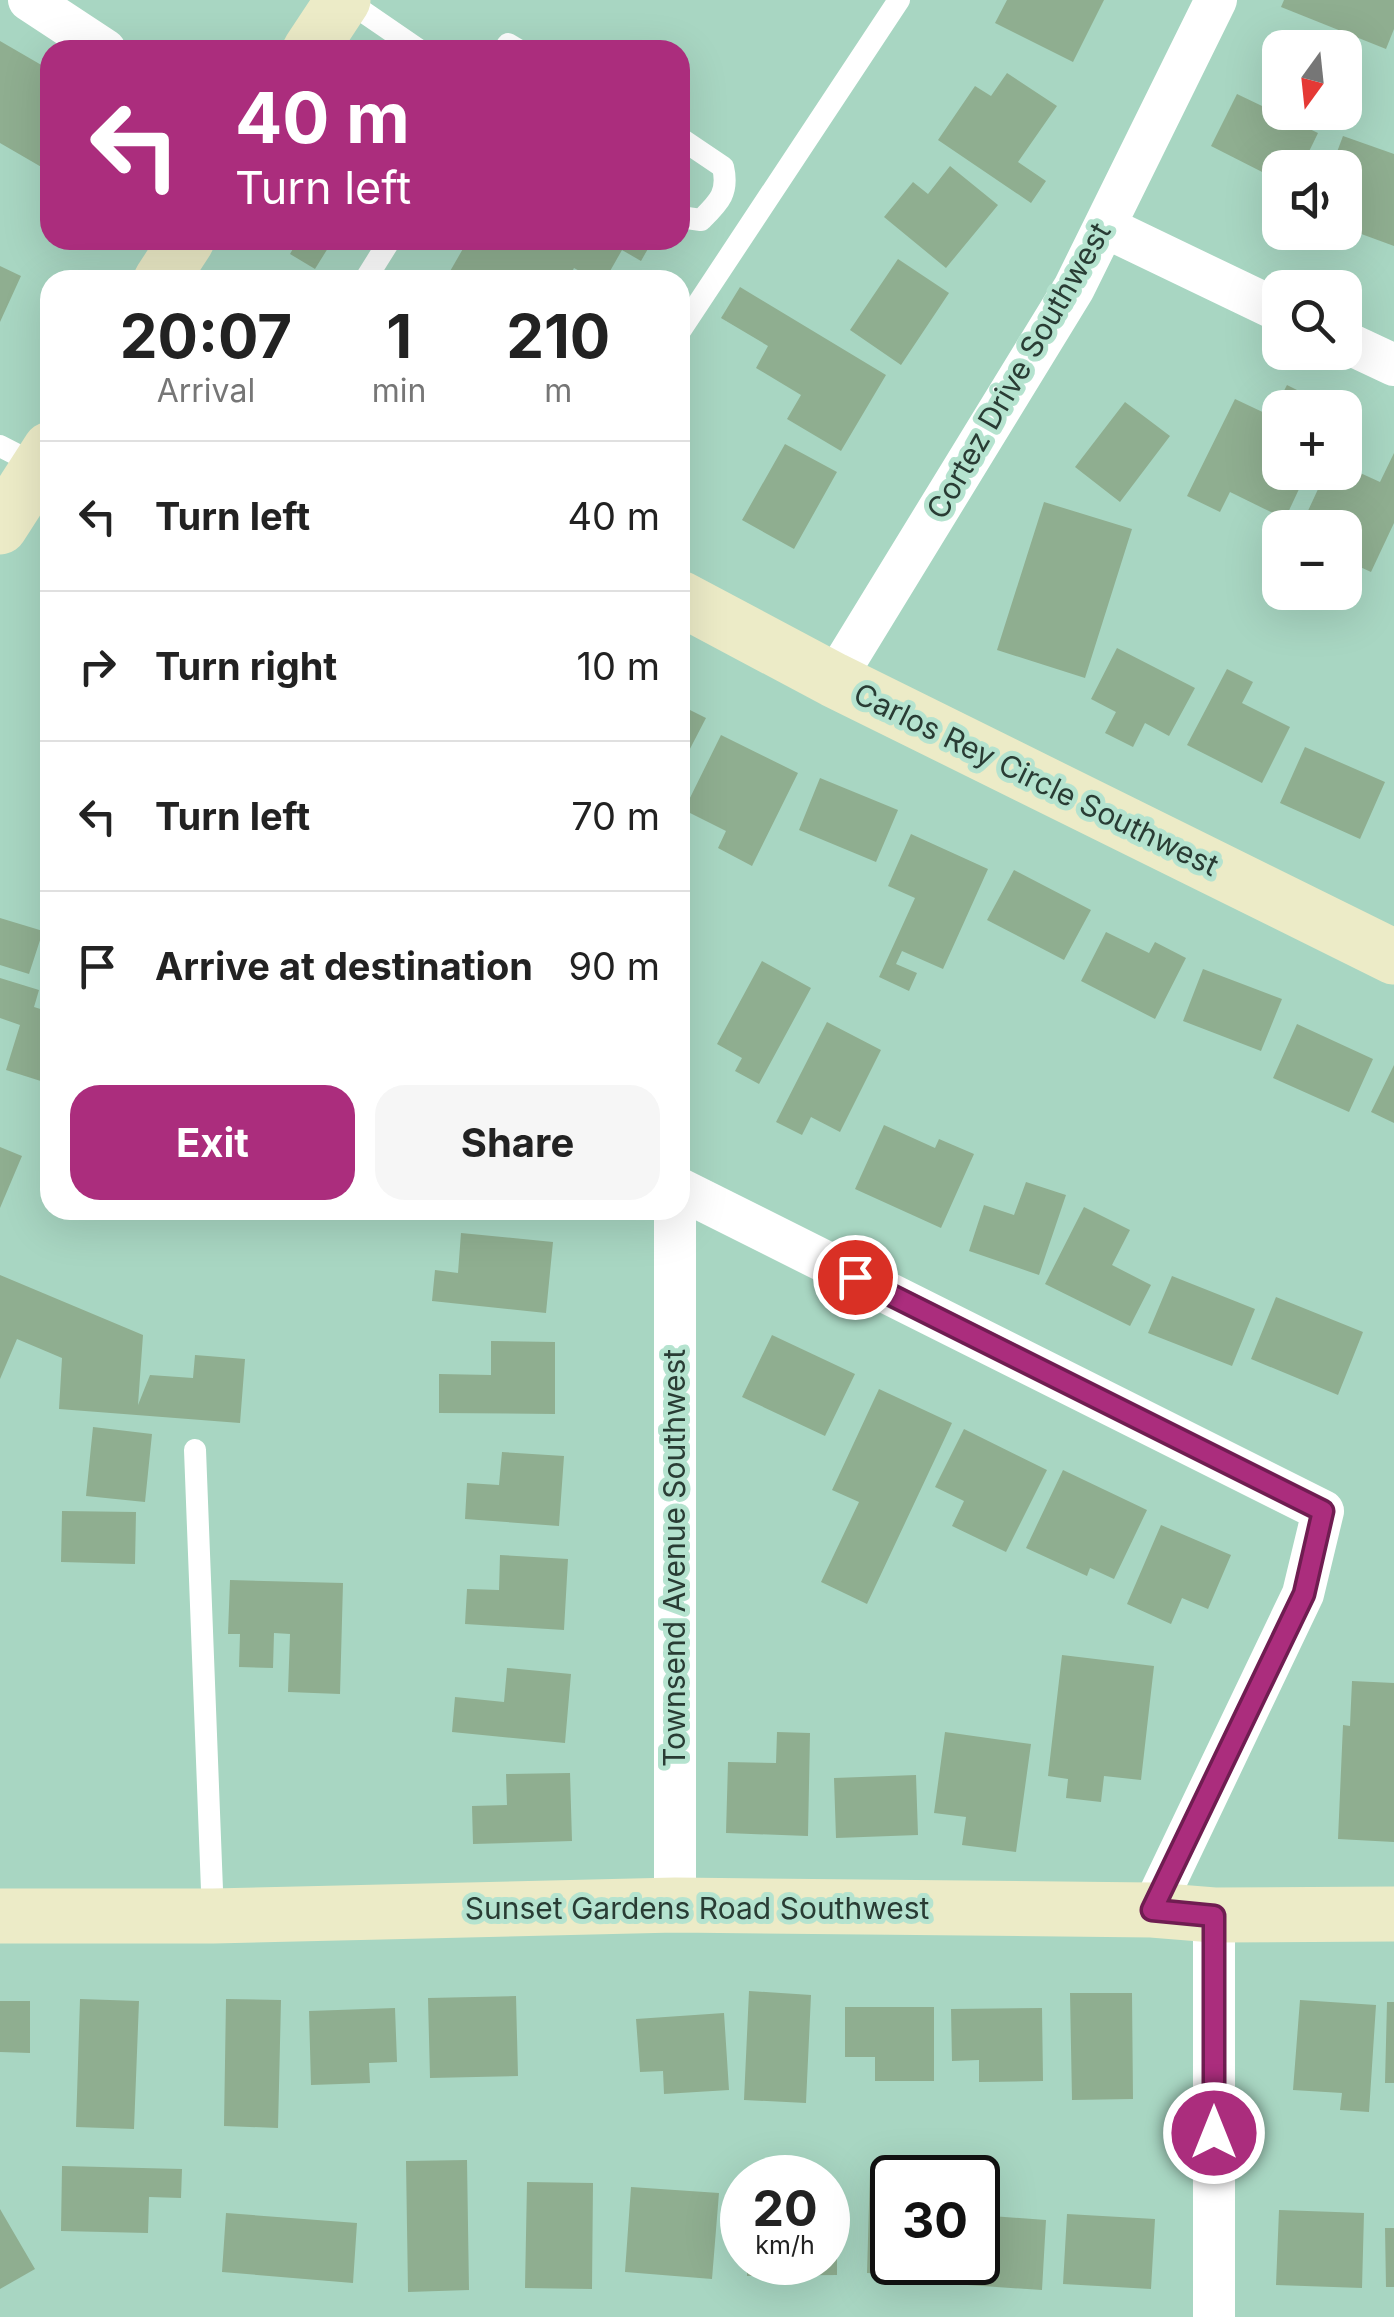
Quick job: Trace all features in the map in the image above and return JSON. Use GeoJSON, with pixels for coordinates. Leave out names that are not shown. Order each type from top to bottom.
{"type":"FeatureCollection","features":[{"type":"Feature","properties":{"kind":"street"},"geometry":{"type":"LineString","coordinates":[[28,0],[90,40]]}},
{"type":"Feature","properties":{"kind":"street"},"geometry":{"type":"LineString","coordinates":[[317,40],[344,0]]}},
{"type":"Feature","properties":{"kind":"street","name":"Cortez Drive Southwest"},"geometry":{"type":"LineString","coordinates":[[834,680],[1074,288],[1216,0]]}},
{"type":"Feature","properties":{"kind":"street"},"geometry":{"type":"LineString","coordinates":[[1105,227],[1262,301]]}},
{"type":"Feature","properties":{"kind":"street"},"geometry":{"type":"LineString","coordinates":[[1362,350],[1394,365]]}},
{"type":"Feature","properties":{"kind":"street"},"geometry":{"type":"LineString","coordinates":[[0,527],[30,454]]}},
{"type":"Feature","properties":{"kind":"street","name":"Carlos Rey Circle Southwest"},"geometry":{"type":"LineString","coordinates":[[690,603],[834,680],[1394,957]]}},
{"type":"Feature","properties":{"kind":"street"},"geometry":{"type":"LineString","coordinates":[[690,1194],[1323,1511],[1304,1594],[1152,1910]]}},
{"type":"Feature","properties":{"kind":"street","name":"Townsend Avenue Southwest"},"geometry":{"type":"LineString","coordinates":[[675,1220],[676,1905]]}},
{"type":"Feature","properties":{"kind":"street","name":"Sunset Gardens Road Southwest"},"geometry":{"type":"LineString","coordinates":[[0,1916],[213,1916],[676,1905],[1152,1910],[1214,1916],[1394,1914]]}},
{"type":"Feature","properties":{"kind":"street"},"geometry":{"type":"LineString","coordinates":[[1214,1916],[1214,2317]]}},
{"type":"Feature","properties":{"kind":"lane"},"geometry":{"type":"LineString","coordinates":[[344,0],[404,40]]}},
{"type":"Feature","properties":{"kind":"lane"},"geometry":{"type":"LineString","coordinates":[[690,316],[899,0]]}},
{"type":"Feature","properties":{"kind":"lane"},"geometry":{"type":"LineString","coordinates":[[690,145],[723,167],[727,183],[718,202],[701,220],[690,218]]}},
{"type":"Feature","properties":{"kind":"lane"},"geometry":{"type":"LineString","coordinates":[[195,1450],[213,1916]]}},
{"type":"Feature","properties":{"kind":"building"},"geometry":{"type":"Polygon","coordinates":[[[1007,0],[1104,0],[1073,62],[995,23],[1007,0]]]}},
{"type":"Feature","properties":{"kind":"building"},"geometry":{"type":"Polygon","coordinates":[[[1284,0],[1394,0],[1394,29],[1386,49],[1362,39],[1362,30],[1338,30],[1281,7],[1284,0]]]}},
{"type":"Feature","properties":{"kind":"building"},"geometry":{"type":"Polygon","coordinates":[[[0,41],[40,64],[40,166],[0,143],[0,41]]]}},
{"type":"Feature","properties":{"kind":"building"},"geometry":{"type":"Polygon","coordinates":[[[1007,73],[1057,106],[1018,162],[1046,181],[1031,203],[938,140],[975,86],[991,96],[1007,73]]]}},
{"type":"Feature","properties":{"kind":"building"},"geometry":{"type":"Polygon","coordinates":[[[1237,94],[1262,106],[1262,130],[1318,133],[1310,150],[1262,150],[1262,172],[1211,146],[1237,94]]]}},
{"type":"Feature","properties":{"kind":"building"},"geometry":{"type":"Polygon","coordinates":[[[1343,136],[1394,154],[1394,246],[1362,234],[1362,150],[1338,150],[1343,136]]]}},
{"type":"Feature","properties":{"kind":"building"},"geometry":{"type":"Polygon","coordinates":[[[950,166],[998,205],[946,268],[884,217],[913,182],[928,194],[950,166]]]}},
{"type":"Feature","properties":{"kind":"building"},"geometry":{"type":"Polygon","coordinates":[[[292,250],[327,250],[315,269],[290,254],[292,250]]]}},
{"type":"Feature","properties":{"kind":"building"},"geometry":{"type":"Polygon","coordinates":[[[462,250],[622,250],[611,270],[451,270],[462,250]]]}},
{"type":"Feature","properties":{"kind":"building"},"geometry":{"type":"Polygon","coordinates":[[[622,250],[647,250],[641,261],[622,250]]]}},
{"type":"Feature","properties":{"kind":"building"},"geometry":{"type":"Polygon","coordinates":[[[898,259],[949,293],[901,365],[850,330],[898,259]]]}},
{"type":"Feature","properties":{"kind":"building"},"geometry":{"type":"Polygon","coordinates":[[[0,266],[21,276],[0,322],[0,266]]]}},
{"type":"Feature","properties":{"kind":"building"},"geometry":{"type":"Polygon","coordinates":[[[740,287],[886,375],[841,451],[787,419],[801,395],[756,368],[768,346],[721,318],[740,287]]]}},
{"type":"Feature","properties":{"kind":"building"},"geometry":{"type":"Polygon","coordinates":[[[1235,399],[1262,412],[1262,490],[1299,490],[1289,510],[1267,510],[1230,492],[1220,512],[1187,496],[1235,399]]]}},
{"type":"Feature","properties":{"kind":"building"},"geometry":{"type":"Polygon","coordinates":[[[1125,402],[1170,436],[1120,502],[1075,467],[1125,402]]]}},
{"type":"Feature","properties":{"kind":"building"},"geometry":{"type":"Polygon","coordinates":[[[785,444],[837,472],[794,549],[742,520],[785,444]]]}},
{"type":"Feature","properties":{"kind":"building"},"geometry":{"type":"Polygon","coordinates":[[[1394,453],[1394,523],[1371,572],[1362,568],[1362,510],[1308,510],[1318,490],[1362,490],[1362,474],[1380,482],[1394,453]]]}},
{"type":"Feature","properties":{"kind":"building"},"geometry":{"type":"Polygon","coordinates":[[[1044,502],[1132,529],[1085,678],[997,650],[1044,502]]]}},
{"type":"Feature","properties":{"kind":"building"},"geometry":{"type":"Polygon","coordinates":[[[1117,648],[1195,688],[1169,736],[1145,723],[1133,747],[1105,733],[1116,712],[1091,699],[1117,648]]]}},
{"type":"Feature","properties":{"kind":"building"},"geometry":{"type":"Polygon","coordinates":[[[1227,669],[1253,682],[1242,703],[1290,727],[1262,783],[1187,745],[1227,669]]]}},
{"type":"Feature","properties":{"kind":"building"},"geometry":{"type":"Polygon","coordinates":[[[690,710],[706,718],[690,749],[690,710]]]}},
{"type":"Feature","properties":{"kind":"building"},"geometry":{"type":"Polygon","coordinates":[[[721,735],[798,773],[752,866],[718,848],[726,831],[690,813],[690,798],[721,735]]]}},
{"type":"Feature","properties":{"kind":"building"},"geometry":{"type":"Polygon","coordinates":[[[1305,747],[1385,782],[1360,839],[1280,803],[1305,747]]]}},
{"type":"Feature","properties":{"kind":"building"},"geometry":{"type":"Polygon","coordinates":[[[820,778],[898,810],[876,862],[799,830],[820,778]]]}},
{"type":"Feature","properties":{"kind":"building"},"geometry":{"type":"Polygon","coordinates":[[[911,834],[988,869],[943,969],[902,951],[896,964],[917,973],[909,991],[879,977],[915,898],[888,886],[911,834]]]}},
{"type":"Feature","properties":{"kind":"building"},"geometry":{"type":"Polygon","coordinates":[[[1014,870],[1091,910],[1064,960],[987,920],[1014,870]]]}},
{"type":"Feature","properties":{"kind":"building"},"geometry":{"type":"Polygon","coordinates":[[[0,918],[40,930],[29,974],[0,965],[0,918]]]}},
{"type":"Feature","properties":{"kind":"building"},"geometry":{"type":"Polygon","coordinates":[[[1106,932],[1149,953],[1155,942],[1186,958],[1155,1019],[1081,981],[1106,932]]]}},
{"type":"Feature","properties":{"kind":"building"},"geometry":{"type":"Polygon","coordinates":[[[762,961],[811,988],[759,1084],[735,1071],[742,1058],[717,1044],[762,961]]]}},
{"type":"Feature","properties":{"kind":"building"},"geometry":{"type":"Polygon","coordinates":[[[1203,969],[1282,999],[1261,1051],[1183,1021],[1203,969]]]}},
{"type":"Feature","properties":{"kind":"building"},"geometry":{"type":"Polygon","coordinates":[[[0,978],[39,990],[34,1007],[40,1009],[40,1081],[6,1070],[20,1025],[0,1018],[0,978]]]}},
{"type":"Feature","properties":{"kind":"building"},"geometry":{"type":"Polygon","coordinates":[[[827,1022],[881,1050],[840,1132],[811,1117],[802,1135],[776,1122],[827,1022]]]}},
{"type":"Feature","properties":{"kind":"building"},"geometry":{"type":"Polygon","coordinates":[[[1297,1024],[1373,1059],[1349,1112],[1273,1078],[1297,1024]]]}},
{"type":"Feature","properties":{"kind":"building"},"geometry":{"type":"Polygon","coordinates":[[[1394,1065],[1394,1123],[1371,1112],[1394,1065]]]}},
{"type":"Feature","properties":{"kind":"building"},"geometry":{"type":"Polygon","coordinates":[[[884,1125],[935,1148],[939,1139],[974,1154],[941,1228],[855,1189],[884,1125]]]}},
{"type":"Feature","properties":{"kind":"building"},"geometry":{"type":"Polygon","coordinates":[[[0,1147],[22,1156],[0,1208],[0,1147]]]}},
{"type":"Feature","properties":{"kind":"building"},"geometry":{"type":"Polygon","coordinates":[[[1026,1182],[1066,1195],[1039,1275],[969,1251],[984,1205],[1014,1215],[1026,1182]]]}},
{"type":"Feature","properties":{"kind":"building"},"geometry":{"type":"Polygon","coordinates":[[[1084,1207],[1130,1230],[1112,1265],[1151,1285],[1130,1326],[1045,1284],[1084,1207]]]}},
{"type":"Feature","properties":{"kind":"building"},"geometry":{"type":"Polygon","coordinates":[[[461,1233],[553,1242],[546,1313],[432,1301],[435,1270],[458,1273],[461,1233]]]}},
{"type":"Feature","properties":{"kind":"building"},"geometry":{"type":"Polygon","coordinates":[[[0,1275],[143,1335],[138,1405],[150,1375],[193,1378],[195,1355],[245,1359],[240,1423],[59,1409],[62,1358],[17,1339],[0,1379],[0,1275]]]}},
{"type":"Feature","properties":{"kind":"building"},"geometry":{"type":"Polygon","coordinates":[[[1172,1276],[1255,1309],[1232,1366],[1148,1333],[1172,1276]]]}},
{"type":"Feature","properties":{"kind":"building"},"geometry":{"type":"Polygon","coordinates":[[[1276,1297],[1363,1332],[1338,1395],[1251,1359],[1276,1297]]]}},
{"type":"Feature","properties":{"kind":"building"},"geometry":{"type":"Polygon","coordinates":[[[772,1335],[855,1374],[825,1436],[742,1397],[772,1335]]]}},
{"type":"Feature","properties":{"kind":"building"},"geometry":{"type":"Polygon","coordinates":[[[491,1341],[555,1342],[555,1414],[439,1413],[439,1374],[491,1375],[491,1341]]]}},
{"type":"Feature","properties":{"kind":"building"},"geometry":{"type":"Polygon","coordinates":[[[879,1389],[952,1423],[867,1604],[821,1582],[859,1502],[832,1490],[879,1389]]]}},
{"type":"Feature","properties":{"kind":"building"},"geometry":{"type":"Polygon","coordinates":[[[93,1427],[152,1434],[145,1502],[86,1496],[93,1427]]]}},
{"type":"Feature","properties":{"kind":"building"},"geometry":{"type":"Polygon","coordinates":[[[964,1429],[1047,1470],[1006,1552],[952,1526],[964,1501],[935,1487],[964,1429]]]}},
{"type":"Feature","properties":{"kind":"building"},"geometry":{"type":"Polygon","coordinates":[[[502,1452],[564,1456],[559,1526],[465,1519],[467,1483],[499,1485],[502,1452]]]}},
{"type":"Feature","properties":{"kind":"building"},"geometry":{"type":"Polygon","coordinates":[[[1063,1470],[1147,1510],[1114,1579],[1090,1568],[1087,1576],[1026,1548],[1063,1470]]]}},
{"type":"Feature","properties":{"kind":"building"},"geometry":{"type":"Polygon","coordinates":[[[62,1511],[136,1512],[135,1564],[61,1562],[62,1511]]]}},
{"type":"Feature","properties":{"kind":"building"},"geometry":{"type":"Polygon","coordinates":[[[1161,1525],[1231,1555],[1208,1609],[1182,1598],[1171,1624],[1127,1604],[1161,1525]]]}},
{"type":"Feature","properties":{"kind":"building"},"geometry":{"type":"Polygon","coordinates":[[[500,1555],[568,1559],[564,1630],[465,1624],[467,1589],[499,1590],[500,1555]]]}},
{"type":"Feature","properties":{"kind":"building"},"geometry":{"type":"Polygon","coordinates":[[[230,1580],[343,1583],[340,1694],[288,1692],[290,1634],[274,1633],[273,1668],[239,1667],[240,1634],[228,1634],[230,1580]]]}},
{"type":"Feature","properties":{"kind":"building"},"geometry":{"type":"Polygon","coordinates":[[[1062,1655],[1154,1666],[1141,1780],[1104,1776],[1101,1802],[1066,1798],[1068,1779],[1048,1776],[1062,1655]]]}},
{"type":"Feature","properties":{"kind":"building"},"geometry":{"type":"Polygon","coordinates":[[[507,1668],[571,1674],[565,1743],[452,1732],[455,1697],[504,1702],[507,1668]]]}},
{"type":"Feature","properties":{"kind":"building"},"geometry":{"type":"Polygon","coordinates":[[[1352,1681],[1394,1683],[1394,1842],[1338,1839],[1343,1725],[1350,1726],[1352,1681]]]}},
{"type":"Feature","properties":{"kind":"building"},"geometry":{"type":"Polygon","coordinates":[[[777,1732],[810,1733],[808,1836],[726,1833],[728,1762],[776,1763],[777,1732]]]}},
{"type":"Feature","properties":{"kind":"building"},"geometry":{"type":"Polygon","coordinates":[[[945,1732],[1031,1744],[1016,1852],[962,1845],[966,1817],[934,1813],[945,1732]]]}},
{"type":"Feature","properties":{"kind":"building"},"geometry":{"type":"Polygon","coordinates":[[[570,1773],[572,1841],[473,1844],[472,1806],[507,1805],[506,1774],[570,1773]]]}},
{"type":"Feature","properties":{"kind":"building"},"geometry":{"type":"Polygon","coordinates":[[[916,1775],[918,1835],[836,1838],[834,1778],[916,1775]]]}},
{"type":"Feature","properties":{"kind":"building"},"geometry":{"type":"Polygon","coordinates":[[[749,1991],[811,1995],[806,2103],[744,2100],[749,1991]]]}},
{"type":"Feature","properties":{"kind":"building"},"geometry":{"type":"Polygon","coordinates":[[[1070,1993],[1132,1993],[1133,2099],[1072,2100],[1070,1993]]]}},
{"type":"Feature","properties":{"kind":"building"},"geometry":{"type":"Polygon","coordinates":[[[516,1996],[518,2076],[430,2078],[428,1998],[516,1996]]]}},
{"type":"Feature","properties":{"kind":"building"},"geometry":{"type":"Polygon","coordinates":[[[80,1999],[139,2001],[134,2129],[76,2127],[80,1999]]]}},
{"type":"Feature","properties":{"kind":"building"},"geometry":{"type":"Polygon","coordinates":[[[226,1999],[281,2000],[278,2128],[224,2126],[226,1999]]]}},
{"type":"Feature","properties":{"kind":"building"},"geometry":{"type":"Polygon","coordinates":[[[1300,2000],[1376,2005],[1369,2112],[1340,2110],[1342,2093],[1293,2090],[1300,2000]]]}},
{"type":"Feature","properties":{"kind":"building"},"geometry":{"type":"Polygon","coordinates":[[[0,2001],[30,2001],[30,2053],[0,2052],[0,2001]]]}},
{"type":"Feature","properties":{"kind":"building"},"geometry":{"type":"Polygon","coordinates":[[[1387,2002],[1394,2002],[1394,2083],[1385,2083],[1387,2002]]]}},
{"type":"Feature","properties":{"kind":"building"},"geometry":{"type":"Polygon","coordinates":[[[845,2007],[934,2007],[934,2081],[875,2081],[875,2057],[845,2057],[845,2007]]]}},
{"type":"Feature","properties":{"kind":"building"},"geometry":{"type":"Polygon","coordinates":[[[395,2008],[397,2062],[369,2063],[370,2083],[311,2085],[309,2011],[395,2008]]]}},
{"type":"Feature","properties":{"kind":"building"},"geometry":{"type":"Polygon","coordinates":[[[1042,2008],[1043,2081],[979,2082],[979,2060],[952,2061],[951,2009],[1042,2008]]]}},
{"type":"Feature","properties":{"kind":"building"},"geometry":{"type":"Polygon","coordinates":[[[724,2013],[729,2090],[664,2094],[663,2071],[640,2072],[636,2019],[724,2013]]]}},
{"type":"Feature","properties":{"kind":"building"},"geometry":{"type":"Polygon","coordinates":[[[467,2160],[469,2290],[408,2292],[406,2161],[467,2160]]]}},
{"type":"Feature","properties":{"kind":"building"},"geometry":{"type":"Polygon","coordinates":[[[62,2166],[182,2169],[181,2198],[149,2197],[148,2233],[61,2231],[62,2166]]]}},
{"type":"Feature","properties":{"kind":"building"},"geometry":{"type":"Polygon","coordinates":[[[870,2170],[870,2273],[867,2273],[870,2170]]]}},
{"type":"Feature","properties":{"kind":"building"},"geometry":{"type":"Polygon","coordinates":[[[527,2182],[593,2183],[592,2289],[525,2288],[527,2182]]]}},
{"type":"Feature","properties":{"kind":"building"},"geometry":{"type":"Polygon","coordinates":[[[631,2187],[719,2193],[712,2279],[625,2272],[631,2187]]]}},
{"type":"Feature","properties":{"kind":"building"},"geometry":{"type":"Polygon","coordinates":[[[0,2209],[35,2269],[0,2289],[0,2209]]]}},
{"type":"Feature","properties":{"kind":"building"},"geometry":{"type":"Polygon","coordinates":[[[1279,2210],[1364,2213],[1362,2288],[1276,2285],[1279,2210]]]}},
{"type":"Feature","properties":{"kind":"building"},"geometry":{"type":"Polygon","coordinates":[[[226,2213],[357,2223],[353,2283],[222,2272],[226,2213]]]}},
{"type":"Feature","properties":{"kind":"building"},"geometry":{"type":"Polygon","coordinates":[[[1067,2214],[1155,2219],[1151,2289],[1063,2284],[1067,2214]]]}},
{"type":"Feature","properties":{"kind":"building"},"geometry":{"type":"Polygon","coordinates":[[[1000,2217],[1046,2220],[1042,2290],[967,2285],[1000,2285],[1000,2217]]]}},
{"type":"Feature","properties":{"kind":"building"},"geometry":{"type":"Polygon","coordinates":[[[1385,2228],[1394,2228],[1394,2287],[1386,2287],[1385,2228]]]}},
{"type":"Feature","properties":{"kind":"route"},"geometry":{"type":"LineString","coordinates":[[855,1277],[1323,1511],[1304,1594],[1152,1910],[1214,1916],[1214,2133]]}}]}
